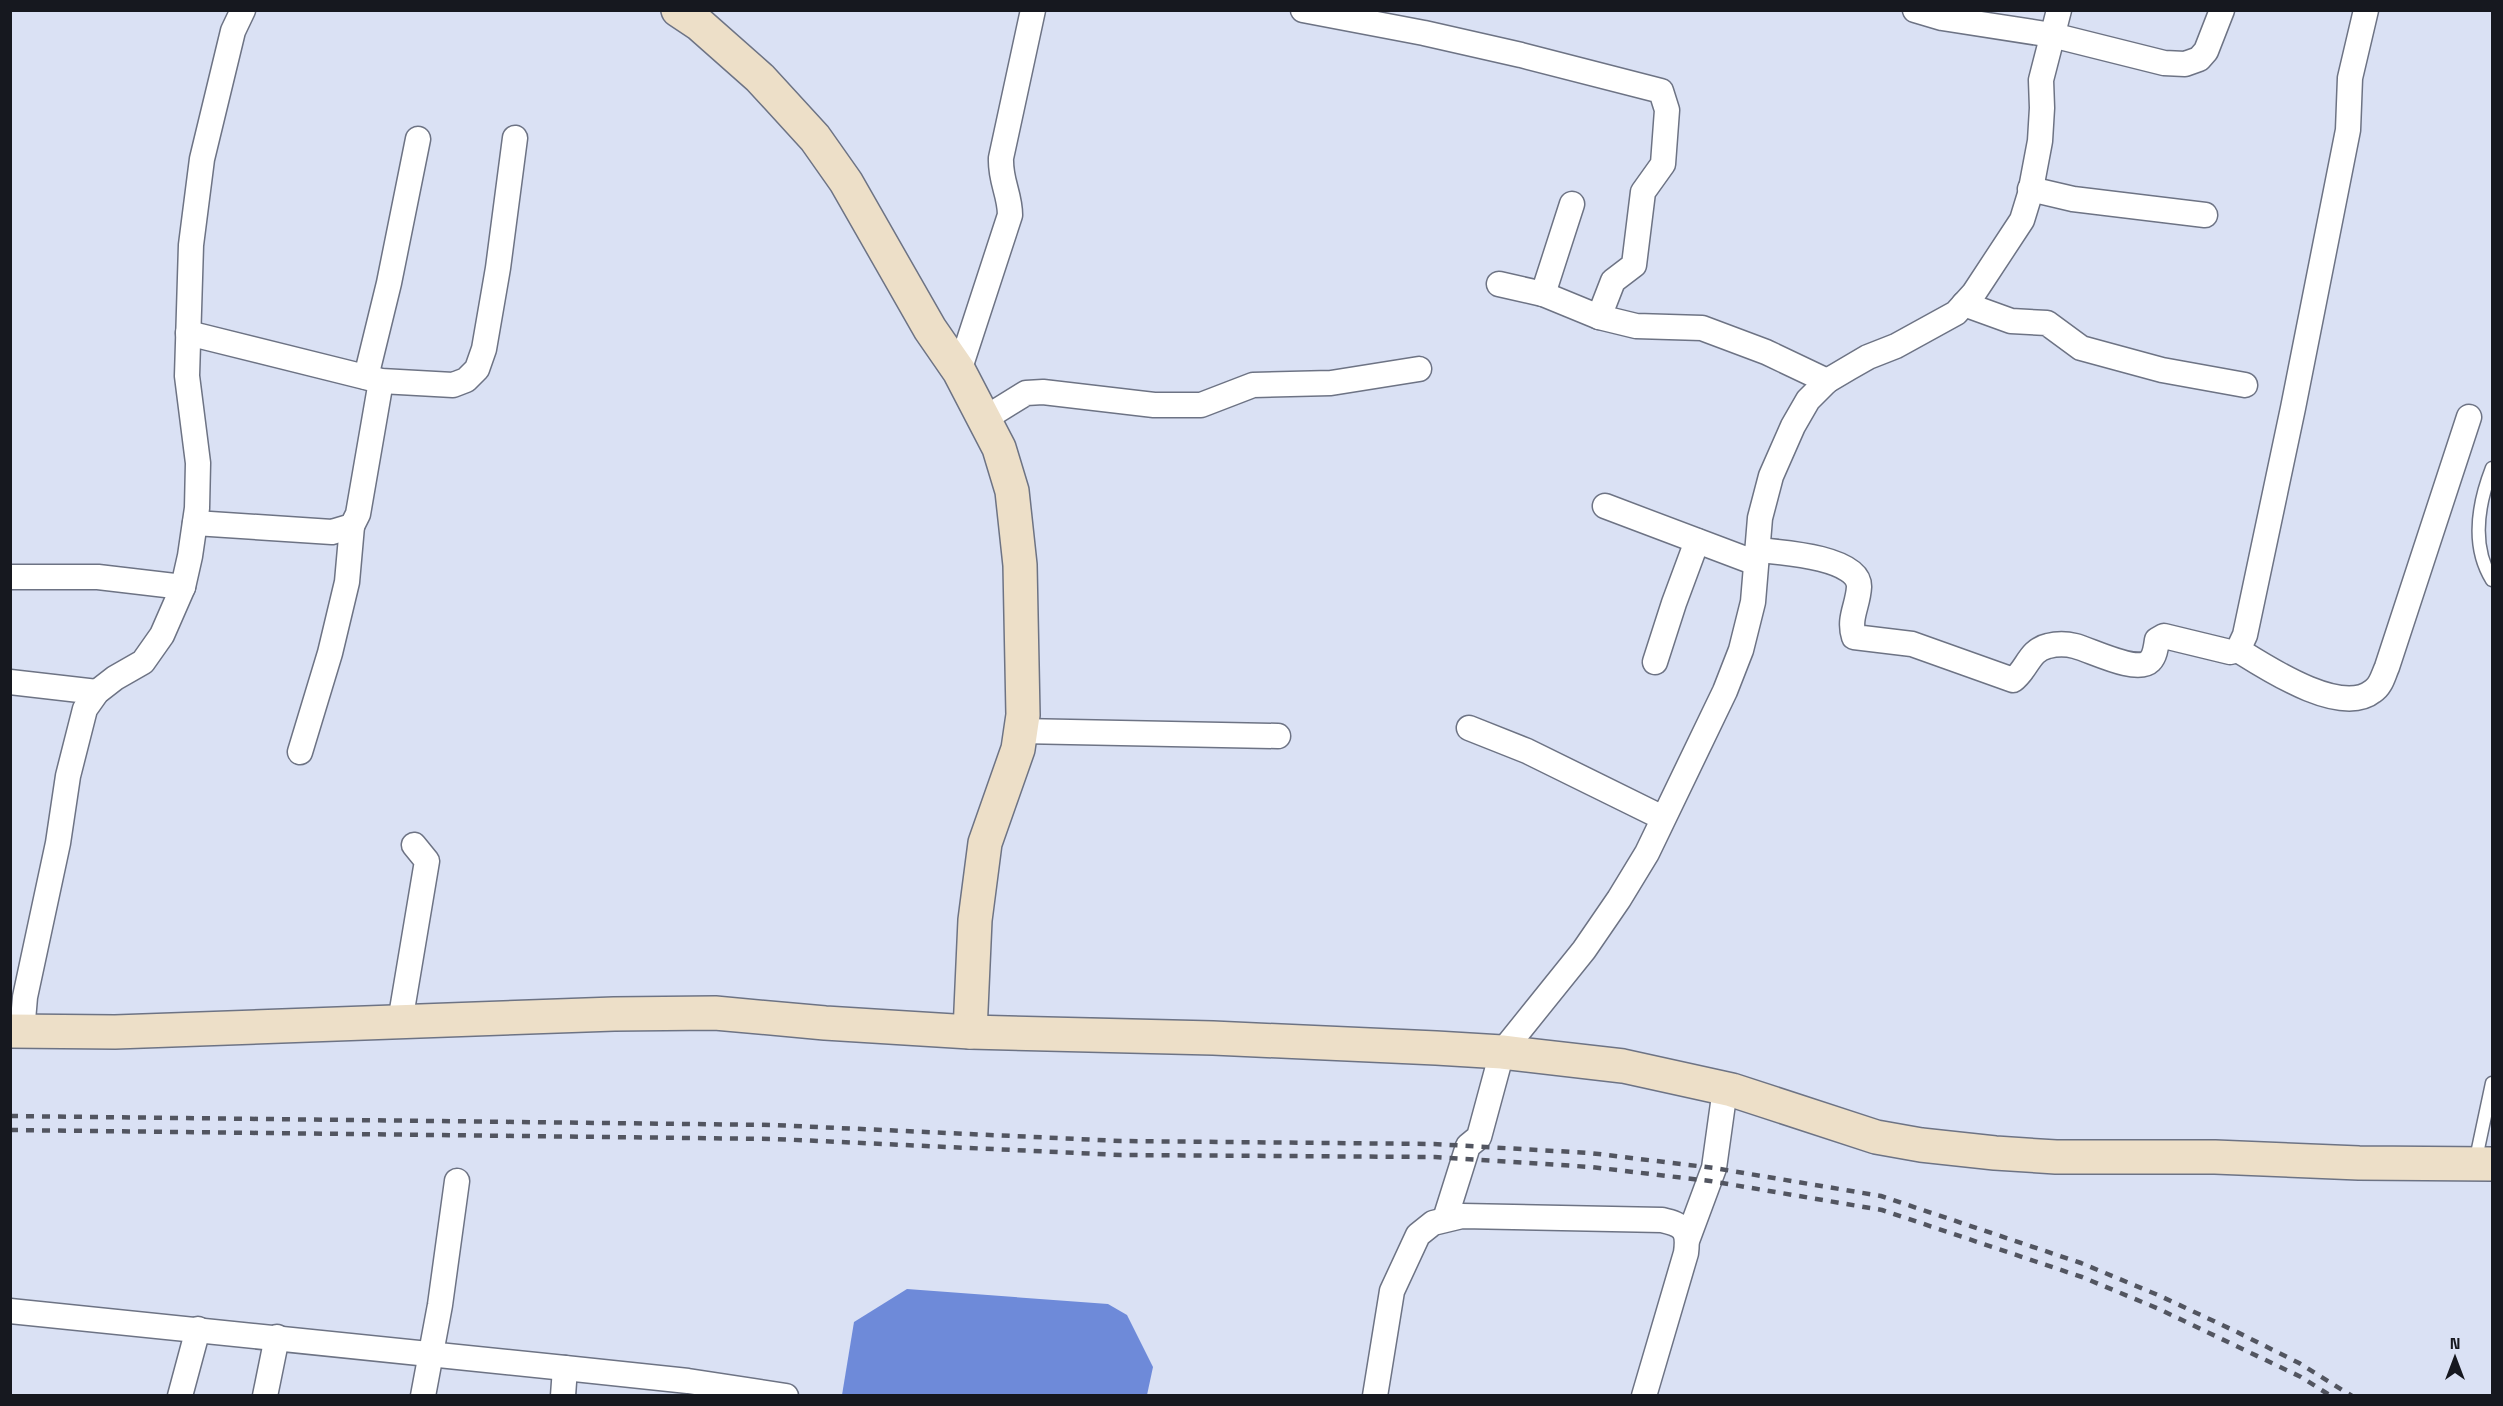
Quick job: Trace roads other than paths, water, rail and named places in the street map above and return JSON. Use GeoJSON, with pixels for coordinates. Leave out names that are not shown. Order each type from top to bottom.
{"type":"FeatureCollection","features":[{"type":"Feature","properties":{"kind":"street"},"geometry":{"type":"LineString","coordinates":[[243,10],[233,31],[202,159],[191,245],[187,376],[198,463],[195,523],[183,587],[162,635],[144,662],[115,678],[98,692],[85,710],[68,776],[58,843],[16,1031],[115,1032],[603,1014],[715,1013],[970,1032],[1201,1037],[1502,1052],[1623,1066],[1725,1089],[1876,1137],[1984,1152],[2056,1157],[2215,1157],[2359,1163],[2484,1164]]}},
{"type":"Feature","properties":{"kind":"street"},"geometry":{"type":"LineString","coordinates":[[678,10],[699,24],[760,78],[815,138],[857,199],[930,329],[959,371],[999,448],[1012,491],[1020,565],[1019,615],[1023,668],[1023,715],[1018,749],[985,843],[975,920],[970,1032]]}},
{"type":"Feature","properties":{"kind":"street"},"geometry":{"type":"LineString","coordinates":[[959,371],[1010,216],[1010,204],[1000,172],[1001,158],[1033,10]]}},
{"type":"Feature","properties":{"kind":"street"},"geometry":{"type":"LineString","coordinates":[[1303,10],[1521,55],[1661,91],[1667,110],[1663,164],[1643,192],[1634,265],[1613,281],[1599,317]]}},
{"type":"Feature","properties":{"kind":"street"},"geometry":{"type":"LineString","coordinates":[[1915,10],[1942,18],[2052,35],[2164,63],[2186,64],[2199,58],[2206,51],[2222,10]]}},
{"type":"Feature","properties":{"kind":"street"},"geometry":{"type":"LineString","coordinates":[[1445,1219],[1468,1146],[1479,1137],[1502,1052],[1584,950],[1619,899],[1647,853],[1725,691],[1741,651],[1753,602],[1760,518],[1771,476],[1793,426],[1808,400],[1827,381],[1868,357],[1896,346],[1956,313],[1974,293],[2022,220],[2031,189],[2040,141],[2041,80],[2059,10]]}},
{"type":"Feature","properties":{"kind":"street"},"geometry":{"type":"LineString","coordinates":[[2238,650],[2245,635],[2293,408],[2348,130],[2350,78],[2366,10]]}},
{"type":"Feature","properties":{"kind":"street"},"geometry":{"type":"LineString","coordinates":[[188,333],[373,379],[453,385],[466,380],[477,369],[484,349],[498,268],[514,138]]}},
{"type":"Feature","properties":{"kind":"street"},"geometry":{"type":"LineString","coordinates":[[300,752],[330,653],[347,582],[352,526],[358,514],[373,379],[388,283],[417,139]]}},
{"type":"Feature","properties":{"kind":"street"},"geometry":{"type":"LineString","coordinates":[[2031,189],[2073,199],[2205,216]]}},
{"type":"Feature","properties":{"kind":"street"},"geometry":{"type":"LineString","coordinates":[[1543,294],[1572,204]]}},
{"type":"Feature","properties":{"kind":"street"},"geometry":{"type":"LineString","coordinates":[[1499,284],[1543,294],[1599,317],[1655,328],[1702,328],[1766,352],[1827,381]]}},
{"type":"Feature","properties":{"kind":"street"},"geometry":{"type":"LineString","coordinates":[[1964,304],[2011,321],[2047,323],[2081,348],[2162,370],[2245,385]]}},
{"type":"Feature","properties":{"kind":"street"},"geometry":{"type":"LineString","coordinates":[[984,419],[1026,393],[1043,392],[1154,405],[1202,405],[1253,385],[1331,383],[1419,369]]}},
{"type":"Feature","properties":{"kind":"street"},"geometry":{"type":"LineString","coordinates":[[1605,506],[1697,541],[1756,557],[1788,553],[1839,564],[1854,574],[1859,586],[1852,612],[1851,627],[1854,637],[1912,644],[2013,680],[2021,675],[2035,651],[2047,646],[2074,645],[2109,658],[2137,665],[2148,664],[2152,659],[2157,640],[2164,636],[2230,652],[2238,650],[2284,678],[2343,699],[2359,698],[2372,693],[2379,685],[2387,668],[2469,417]]}},
{"type":"Feature","properties":{"kind":"street"},"geometry":{"type":"LineString","coordinates":[[195,523],[332,532],[352,526]]}},
{"type":"Feature","properties":{"kind":"street"},"geometry":{"type":"LineString","coordinates":[[1655,662],[1697,541]]}},
{"type":"Feature","properties":{"kind":"street"},"geometry":{"type":"LineString","coordinates":[[10,577],[98,577],[183,587]]}},
{"type":"Feature","properties":{"kind":"street"},"geometry":{"type":"LineString","coordinates":[[10,682],[98,692]]}},
{"type":"Feature","properties":{"kind":"street"},"geometry":{"type":"LineString","coordinates":[[1469,728],[1527,751],[1663,818]]}},
{"type":"Feature","properties":{"kind":"street"},"geometry":{"type":"LineString","coordinates":[[1020,731],[1278,736]]}},
{"type":"Feature","properties":{"kind":"street"},"geometry":{"type":"LineString","coordinates":[[400,1022],[427,861],[414,845]]}},
{"type":"Feature","properties":{"kind":"street"},"geometry":{"type":"LineString","coordinates":[[1644,1395],[1686,1253],[1688,1238],[1714,1168],[1725,1089]]}},
{"type":"Feature","properties":{"kind":"street"},"geometry":{"type":"LineString","coordinates":[[423,1395],[441,1305],[457,1181]]}},
{"type":"Feature","properties":{"kind":"street"},"geometry":{"type":"LineString","coordinates":[[1375,1395],[1392,1291],[1418,1235],[1433,1223],[1462,1216],[1662,1220],[1675,1223],[1683,1228],[1688,1238]]}},
{"type":"Feature","properties":{"kind":"street"},"geometry":{"type":"LineString","coordinates":[[10,1311],[565,1368],[786,1395]]}},
{"type":"Feature","properties":{"kind":"street"},"geometry":{"type":"LineString","coordinates":[[180,1395],[198,1329]]}},
{"type":"Feature","properties":{"kind":"street"},"geometry":{"type":"LineString","coordinates":[[265,1395],[277,1337]]}},
{"type":"Feature","properties":{"kind":"street"},"geometry":{"type":"LineString","coordinates":[[563,1395],[565,1368]]}},
{"type":"Feature","properties":{"kind":"lane"},"geometry":{"type":"LineString","coordinates":[[2493,468],[2487,481],[2480,514],[2478,542],[2483,565],[2493,580]]}},
{"type":"Feature","properties":{"kind":"lane"},"geometry":{"type":"LineString","coordinates":[[2484,1164],[2493,1083]]}},
{"type":"Feature","properties":{"kind":"water"},"geometry":{"type":"Polygon","coordinates":[[[907,1289],[1108,1304],[1127,1315],[1153,1367],[1147,1395],[842,1395],[854,1322],[907,1289]]]}},
{"type":"Feature","properties":{"kind":"railway"},"geometry":{"type":"LineString","coordinates":[[10,1116],[774,1125],[1121,1141],[1434,1144],[1590,1153],[1714,1168],[1881,1196],[2081,1263],[2158,1295],[2299,1363],[2352,1396]]}},
{"type":"Feature","properties":{"kind":"railway"},"geometry":{"type":"LineString","coordinates":[[10,1130],[775,1139],[1121,1155],[1435,1157],[1591,1167],[1710,1181],[1882,1210],[2082,1277],[2159,1309],[2301,1377],[2331,1396]]}}]}
